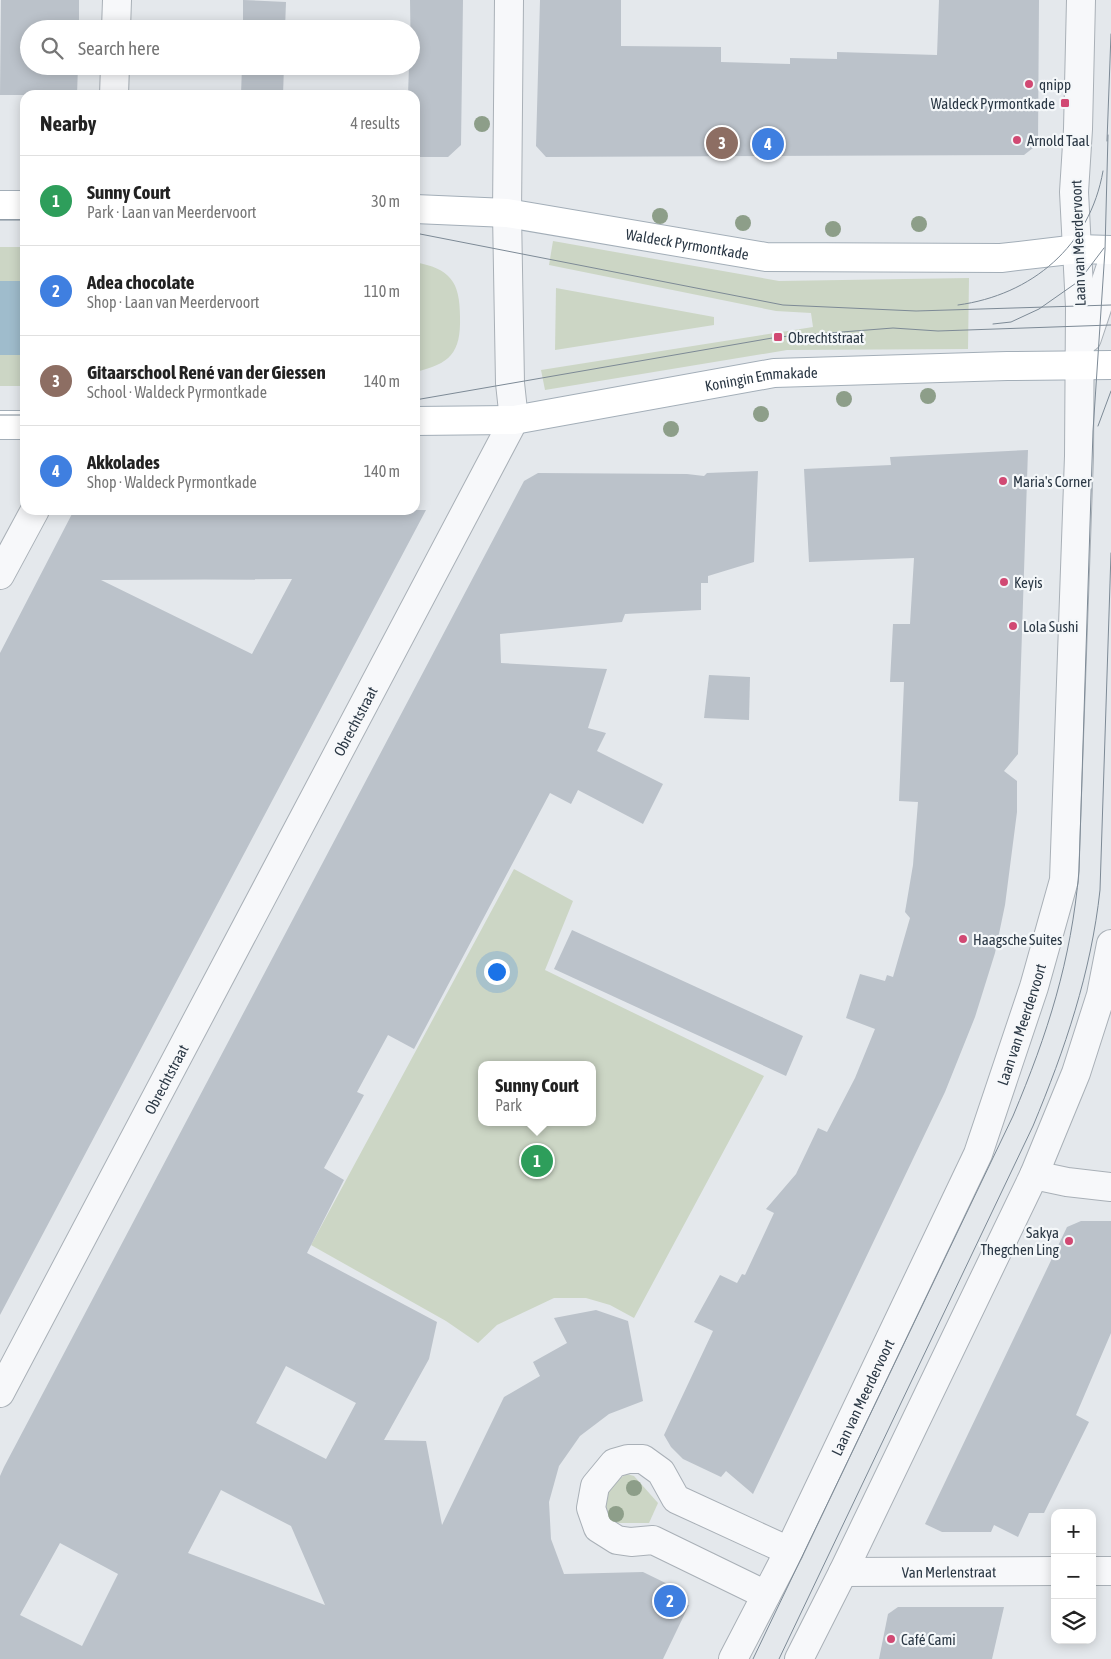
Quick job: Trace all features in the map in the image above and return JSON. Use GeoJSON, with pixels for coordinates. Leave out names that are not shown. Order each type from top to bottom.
{"type":"FeatureCollection","features":[{"type":"Feature","properties":{"kind":"main road"},"geometry":{"type":"LineString","coordinates":[[0,205],[20,205]]}},
{"type":"Feature","properties":{"kind":"main road","name":"Waldeck Pyrmontkade"},"geometry":{"type":"LineString","coordinates":[[420,209],[507,213],[766,257],[1002,258],[1078,250],[1111,250]]}},
{"type":"Feature","properties":{"kind":"main road","name":"Koningin Emmakade"},"geometry":{"type":"LineString","coordinates":[[420,422],[514,420],[774,373],[1111,365]]}},
{"type":"Feature","properties":{"kind":"main road"},"geometry":{"type":"LineString","coordinates":[[0,425],[20,425]]}},
{"type":"Feature","properties":{"kind":"street"},"geometry":{"type":"LineString","coordinates":[[116,20],[117,0]]}},
{"type":"Feature","properties":{"kind":"street"},"geometry":{"type":"LineString","coordinates":[[509,0],[507,213],[510,383],[514,420]]}},
{"type":"Feature","properties":{"kind":"street","name":"Laan van Meerdervoort"},"geometry":{"type":"LineString","coordinates":[[733,1659],[789,1551],[978,1154],[1034,987],[1064,880],[1079,456],[1078,365],[1080,307],[1074,192],[1078,129],[1081,0]]}},
{"type":"Feature","properties":{"kind":"street"},"geometry":{"type":"LineString","coordinates":[[114,90],[115,75]]}},
{"type":"Feature","properties":{"kind":"street","name":"Laan van Meerdervoort"},"geometry":{"type":"LineString","coordinates":[[1078,365],[1111,266]]}},
{"type":"Feature","properties":{"kind":"street","name":"Obrechtstraat"},"geometry":{"type":"LineString","coordinates":[[0,1393],[514,420]]}},
{"type":"Feature","properties":{"kind":"street"},"geometry":{"type":"LineString","coordinates":[[0,575],[32,515]]}},
{"type":"Feature","properties":{"kind":"street"},"geometry":{"type":"LineString","coordinates":[[799,1659],[843,1572],[1034,1176],[1076,1073],[1100,995],[1111,944]]}},
{"type":"Feature","properties":{"kind":"street"},"geometry":{"type":"LineString","coordinates":[[1034,1176],[1111,1187]]}},
{"type":"Feature","properties":{"kind":"street"},"geometry":{"type":"LineString","coordinates":[[766,1595],[653,1540],[632,1542],[617,1540],[604,1532],[598,1528],[591,1508],[595,1486],[614,1463],[628,1459],[643,1459],[661,1472],[676,1499],[789,1551]]}},
{"type":"Feature","properties":{"kind":"street","name":"Van Merlenstraat"},"geometry":{"type":"LineString","coordinates":[[843,1572],[1051,1571]]}},
{"type":"Feature","properties":{"kind":"street"},"geometry":{"type":"LineString","coordinates":[[1096,1571],[1111,1571]]}},
{"type":"Feature","properties":{"kind":"green space"},"geometry":{"type":"Polygon","coordinates":[[[553,241],[779,281],[969,278],[968,349],[787,350],[545,390],[541,370],[813,327],[811,313],[776,311],[549,265],[553,241]]]}},
{"type":"Feature","properties":{"kind":"green space"},"geometry":{"type":"Polygon","coordinates":[[[0,247],[20,247],[20,281],[0,281],[0,247]]]}},
{"type":"Feature","properties":{"kind":"green space"},"geometry":{"type":"Polygon","coordinates":[[[420,263],[437,268],[451,279],[458,294],[460,305],[460,329],[455,348],[445,361],[420,371],[420,263]]]}},
{"type":"Feature","properties":{"kind":"green space"},"geometry":{"type":"Polygon","coordinates":[[[556,288],[714,317],[714,325],[555,350],[556,288]]]}},
{"type":"Feature","properties":{"kind":"green space"},"geometry":{"type":"Polygon","coordinates":[[[0,355],[20,355],[20,386],[0,386],[0,355]]]}},
{"type":"Feature","properties":{"kind":"green space"},"geometry":{"type":"Polygon","coordinates":[[[514,869],[573,901],[545,970],[764,1076],[634,1318],[610,1305],[586,1298],[554,1298],[497,1325],[478,1343],[446,1321],[311,1245],[514,869]]]}},
{"type":"Feature","properties":{"kind":"green space"},"geometry":{"type":"Polygon","coordinates":[[[627,1474],[634,1476],[658,1503],[649,1523],[610,1523],[606,1508],[607,1494],[614,1483],[627,1474]]]}},
{"type":"Feature","properties":{"kind":"water"},"geometry":{"type":"Polygon","coordinates":[[[0,281],[20,281],[20,355],[0,355],[0,281]]]}},
{"type":"Feature","properties":{"kind":"building"},"geometry":{"type":"Polygon","coordinates":[[[1,0],[79,0],[79,20],[20,20],[20,75],[78,75],[77,90],[20,90],[20,95],[0,95],[1,0]]]}},
{"type":"Feature","properties":{"kind":"building"},"geometry":{"type":"Polygon","coordinates":[[[243,0],[286,2],[285,20],[243,20],[243,0]]]}},
{"type":"Feature","properties":{"kind":"building"},"geometry":{"type":"Polygon","coordinates":[[[410,0],[463,0],[461,145],[448,157],[420,157],[420,90],[408,90],[409,75],[420,75],[420,20],[410,20],[410,0]]]}},
{"type":"Feature","properties":{"kind":"building"},"geometry":{"type":"Polygon","coordinates":[[[540,0],[621,0],[621,46],[721,47],[721,62],[790,64],[790,58],[837,59],[837,52],[937,55],[939,0],[1039,0],[1038,144],[1024,155],[546,157],[536,146],[540,0]]]}},
{"type":"Feature","properties":{"kind":"building"},"geometry":{"type":"Polygon","coordinates":[[[242,75],[284,75],[283,90],[241,90],[242,75]]]}},
{"type":"Feature","properties":{"kind":"building"},"geometry":{"type":"Polygon","coordinates":[[[1028,450],[1018,754],[1004,771],[1017,781],[1017,812],[1005,905],[995,953],[975,1017],[945,1092],[753,1494],[726,1471],[721,1477],[683,1459],[671,1447],[664,1435],[713,1331],[694,1322],[720,1275],[737,1283],[742,1274],[745,1275],[774,1213],[766,1209],[796,1174],[818,1128],[827,1132],[855,1078],[875,1029],[846,1018],[860,974],[885,981],[887,975],[893,977],[910,918],[905,912],[913,865],[918,802],[899,801],[904,682],[890,682],[893,624],[910,624],[914,558],[809,562],[804,469],[891,465],[890,457],[1028,450]]]}},
{"type":"Feature","properties":{"kind":"building"},"geometry":{"type":"Polygon","coordinates":[[[758,471],[754,562],[708,576],[708,583],[701,583],[701,610],[625,614],[622,622],[500,634],[501,663],[607,669],[588,728],[606,733],[597,751],[663,784],[643,824],[578,790],[571,804],[550,793],[414,1049],[388,1035],[357,1092],[364,1095],[324,1168],[344,1180],[307,1253],[437,1322],[429,1359],[384,1440],[426,1441],[442,1525],[504,1397],[540,1376],[533,1362],[567,1343],[554,1318],[596,1310],[628,1321],[643,1401],[609,1414],[580,1436],[559,1466],[549,1502],[551,1539],[564,1574],[643,1572],[682,1591],[676,1603],[689,1605],[663,1659],[0,1659],[0,1476],[4,1467],[524,481],[538,473],[687,474],[704,476],[707,473],[758,471]],[[286,1366],[256,1423],[326,1459],[356,1403],[286,1366]],[[221,1490],[188,1553],[325,1605],[291,1526],[221,1490]],[[60,1543],[20,1615],[82,1646],[118,1574],[60,1543]]]}},
{"type":"Feature","properties":{"kind":"building"},"geometry":{"type":"Polygon","coordinates":[[[420,510],[426,510],[0,1315],[0,653],[71,515],[420,515],[420,510]],[[292,579],[101,580],[252,654],[292,579]]]}},
{"type":"Feature","properties":{"kind":"building"},"geometry":{"type":"Polygon","coordinates":[[[709,675],[750,677],[749,720],[704,718],[709,675]]]}},
{"type":"Feature","properties":{"kind":"building"},"geometry":{"type":"Polygon","coordinates":[[[572,930],[803,1036],[786,1076],[554,969],[572,930]]]}},
{"type":"Feature","properties":{"kind":"building"},"geometry":{"type":"Polygon","coordinates":[[[1081,1221],[1111,1221],[1111,1333],[1076,1415],[1089,1422],[1044,1513],[1029,1513],[1018,1537],[994,1525],[991,1532],[942,1532],[925,1524],[1067,1227],[1081,1221]]]}},
{"type":"Feature","properties":{"kind":"building"},"geometry":{"type":"Polygon","coordinates":[[[898,1607],[1004,1607],[992,1659],[879,1659],[888,1614],[898,1607]]]}},
{"type":"Feature","properties":{"kind":"tram line"},"geometry":{"type":"LineString","coordinates":[[1107,141],[1111,34]]}},
{"type":"Feature","properties":{"kind":"tram line"},"geometry":{"type":"LineString","coordinates":[[753,1659],[1013,1116],[1047,1026],[1064,966],[1079,871],[1093,431],[1105,250],[1108,135]]}},
{"type":"Feature","properties":{"kind":"tram line"},"geometry":{"type":"LineString","coordinates":[[958,305],[985,299],[1010,290],[1033,278],[1053,262],[1071,244],[1085,222],[1096,198],[1103,171]]}},
{"type":"Feature","properties":{"kind":"tram line"},"geometry":{"type":"LineString","coordinates":[[0,220],[20,220]]}},
{"type":"Feature","properties":{"kind":"tram line"},"geometry":{"type":"LineString","coordinates":[[420,234],[783,305],[916,311],[1111,305]]}},
{"type":"Feature","properties":{"kind":"tram line"},"geometry":{"type":"LineString","coordinates":[[993,324],[1011,322],[1039,309],[1079,281],[1104,248]]}},
{"type":"Feature","properties":{"kind":"tram line"},"geometry":{"type":"LineString","coordinates":[[420,399],[778,337],[893,328],[938,331],[1111,325]]}},
{"type":"Feature","properties":{"kind":"tram line"},"geometry":{"type":"LineString","coordinates":[[1098,426],[1111,391]]}},
{"type":"Feature","properties":{"kind":"tram line"},"geometry":{"type":"LineString","coordinates":[[0,415],[20,415]]}},
{"type":"Feature","properties":{"kind":"tram line"},"geometry":{"type":"LineString","coordinates":[[779,1659],[1033,1126],[1056,1068],[1075,1010],[1090,951],[1100,890],[1111,553]]}},
{"type":"Feature","properties":{"kind":"place","name":"qnipp"},"geometry":{"type":"Point","coordinates":[1029,84]}},
{"type":"Feature","properties":{"kind":"place","name":"Waldeck Pyrmontkade"},"geometry":{"type":"Point","coordinates":[1065,103]}},
{"type":"Feature","properties":{"kind":"place","name":"Arnold Taal"},"geometry":{"type":"Point","coordinates":[1017,140]}},
{"type":"Feature","properties":{"kind":"place","name":"Gitaarschool René van der Giessen"},"geometry":{"type":"Point","coordinates":[722,143]}},
{"type":"Feature","properties":{"kind":"place","name":"Akkolades"},"geometry":{"type":"Point","coordinates":[768,144]}},
{"type":"Feature","properties":{"kind":"place","name":"Obrechtstraat"},"geometry":{"type":"Point","coordinates":[778,337]}},
{"type":"Feature","properties":{"kind":"place","name":"Maria's Corner"},"geometry":{"type":"Point","coordinates":[1003,481]}},
{"type":"Feature","properties":{"kind":"place","name":"Keyis"},"geometry":{"type":"Point","coordinates":[1004,582]}},
{"type":"Feature","properties":{"kind":"place","name":"Lola Sushi"},"geometry":{"type":"Point","coordinates":[1013,626]}},
{"type":"Feature","properties":{"kind":"place","name":"Haagsche Suites"},"geometry":{"type":"Point","coordinates":[963,939]}},
{"type":"Feature","properties":{"kind":"place","name":"Sunny Court"},"geometry":{"type":"Point","coordinates":[537,1161]}},
{"type":"Feature","properties":{"kind":"place","name":"Sakya Thegchen Ling"},"geometry":{"type":"Point","coordinates":[1069,1241]}},
{"type":"Feature","properties":{"kind":"place","name":"Adea chocolate"},"geometry":{"type":"Point","coordinates":[670,1601]}},
{"type":"Feature","properties":{"kind":"place","name":"Café Cami"},"geometry":{"type":"Point","coordinates":[891,1639]}}]}
